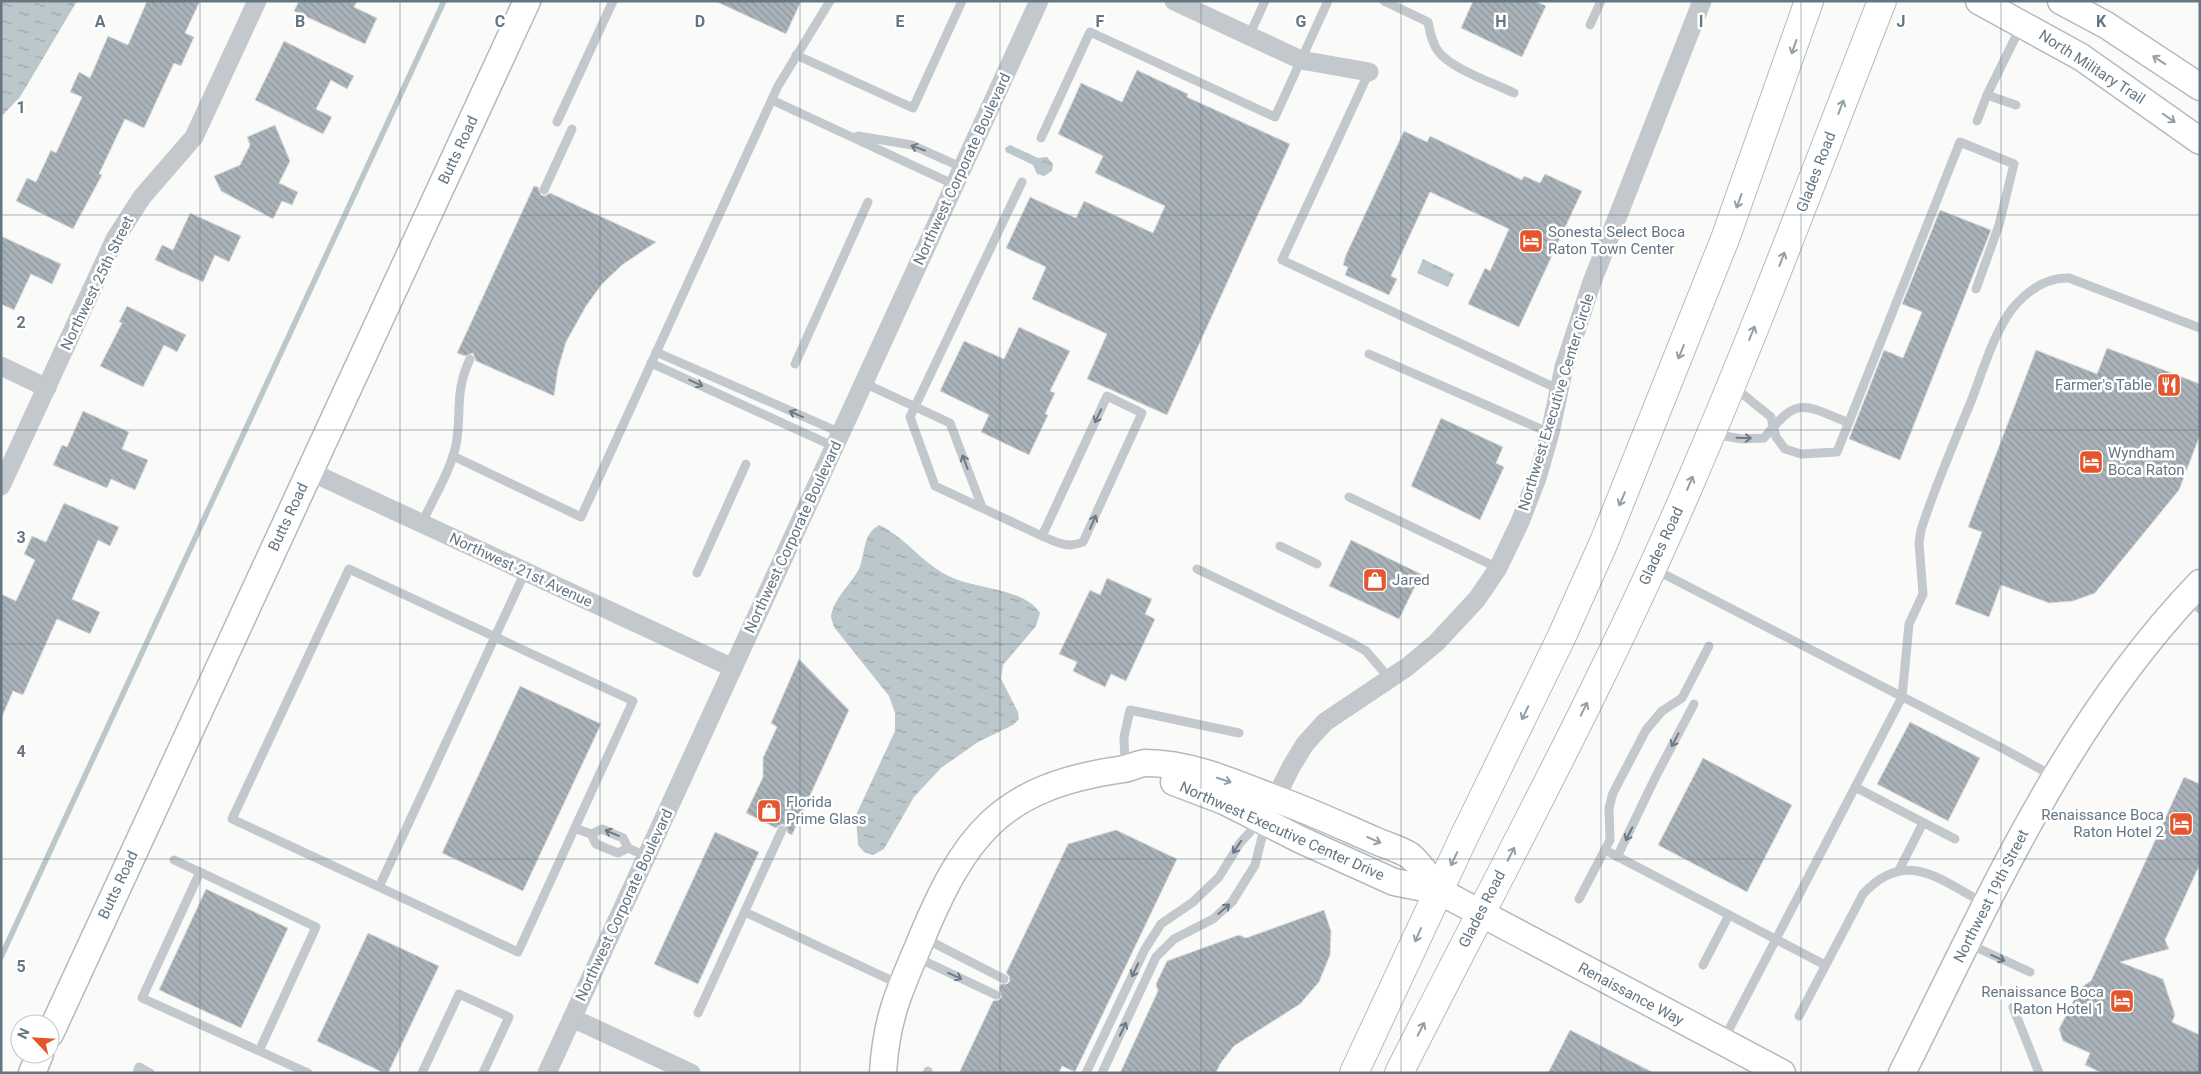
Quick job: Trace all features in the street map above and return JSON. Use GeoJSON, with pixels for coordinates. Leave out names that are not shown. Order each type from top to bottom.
{"type":"FeatureCollection","features":[{"type":"Feature","properties":{"kind":"main road"},"geometry":{"type":"LineString","coordinates":[[1354,1073],[1439,891],[1562,638],[1640,454],[1726,239],[1809,1]]}},
{"type":"Feature","properties":{"kind":"main road","name":"Glades Road"},"geometry":{"type":"LineString","coordinates":[[1400,1073],[1576,725],[1652,567],[1731,385],[1880,8]]}},
{"type":"Feature","properties":{"kind":"street","name":"Northwest 25th Street"},"geometry":{"type":"LineString","coordinates":[[1,486],[115,240],[142,197],[194,137],[257,1]]}},
{"type":"Feature","properties":{"kind":"street","name":"Butts Road"},"geometry":{"type":"LineString","coordinates":[[59,1014],[527,1]]}},
{"type":"Feature","properties":{"kind":"street","name":"Northwest Corporate Boulevard"},"geometry":{"type":"LineString","coordinates":[[547,1073],[1039,1]]}},
{"type":"Feature","properties":{"kind":"street"},"geometry":{"type":"LineString","coordinates":[[1174,1],[1301,60],[1369,72]]}},
{"type":"Feature","properties":{"kind":"street","name":"Northwest Executive Center Circle"},"geometry":{"type":"LineString","coordinates":[[1268,813],[1305,744],[1325,722],[1422,655],[1449,631],[1477,599],[1498,568],[1527,503],[1550,433],[1558,389],[1592,282],[1702,1]]}},
{"type":"Feature","properties":{"kind":"street","name":"North Military Trail"},"geometry":{"type":"LineString","coordinates":[[1979,1],[2081,57],[2200,141]]}},
{"type":"Feature","properties":{"kind":"street"},"geometry":{"type":"LineString","coordinates":[[2061,1],[2106,25],[2200,87]]}},
{"type":"Feature","properties":{"kind":"street"},"geometry":{"type":"LineString","coordinates":[[1,366],[47,388]]}},
{"type":"Feature","properties":{"kind":"street","name":"Northwest 21st Avenue"},"geometry":{"type":"LineString","coordinates":[[309,471],[733,668]]}},
{"type":"Feature","properties":{"kind":"street","name":"Northwest 19th Street"},"geometry":{"type":"LineString","coordinates":[[1902,1073],[1986,905],[2054,777],[2083,730],[2112,691],[2195,597]]}},
{"type":"Feature","properties":{"kind":"street","name":"Northwest Executive Center Drive"},"geometry":{"type":"LineString","coordinates":[[882,1073],[886,1031],[902,985],[939,898],[957,865],[977,837],[995,817],[1024,798],[1060,782],[1091,773],[1125,769],[1145,763],[1171,766],[1217,778],[1268,813],[1394,882],[1439,891],[1480,913]]}},
{"type":"Feature","properties":{"kind":"street","name":"Renaissance Way"},"geometry":{"type":"LineString","coordinates":[[1480,913],[1782,1073]]}},
{"type":"Feature","properties":{"kind":"street"},"geometry":{"type":"LineString","coordinates":[[572,1018],[691,1073]]}},
{"type":"Feature","properties":{"kind":"lane"},"geometry":{"type":"LineString","coordinates":[[557,122],[613,1]]}},
{"type":"Feature","properties":{"kind":"lane"},"geometry":{"type":"LineString","coordinates":[[453,456],[581,517],[772,100],[796,55],[830,1]]}},
{"type":"Feature","properties":{"kind":"lane"},"geometry":{"type":"LineString","coordinates":[[796,55],[913,108],[962,1]]}},
{"type":"Feature","properties":{"kind":"lane"},"geometry":{"type":"LineString","coordinates":[[1249,36],[1265,1]]}},
{"type":"Feature","properties":{"kind":"lane"},"geometry":{"type":"LineString","coordinates":[[1041,138],[1090,32],[1275,117],[1328,1]]}},
{"type":"Feature","properties":{"kind":"lane"},"geometry":{"type":"LineString","coordinates":[[1384,1],[1428,22],[1432,40],[1448,62],[1514,92]]}},
{"type":"Feature","properties":{"kind":"lane"},"geometry":{"type":"LineString","coordinates":[[1590,25],[1601,1]]}},
{"type":"Feature","properties":{"kind":"lane"},"geometry":{"type":"LineString","coordinates":[[1977,122],[1987,95],[2022,24]]}},
{"type":"Feature","properties":{"kind":"lane"},"geometry":{"type":"LineString","coordinates":[[1369,72],[1282,260],[1558,389]]}},
{"type":"Feature","properties":{"kind":"lane"},"geometry":{"type":"LineString","coordinates":[[1987,95],[2016,105]]}},
{"type":"Feature","properties":{"kind":"lane"},"geometry":{"type":"LineString","coordinates":[[772,100],[955,185]]}},
{"type":"Feature","properties":{"kind":"lane"},"geometry":{"type":"LineString","coordinates":[[544,190],[572,129]]}},
{"type":"Feature","properties":{"kind":"lane"},"geometry":{"type":"LineString","coordinates":[[849,135],[912,145],[963,168]]}},
{"type":"Feature","properties":{"kind":"lane"},"geometry":{"type":"LineString","coordinates":[[1731,385],[1771,417],[1776,437],[1785,448],[1801,454],[1837,452],[1960,142],[2014,164],[1998,225],[1976,289]]}},
{"type":"Feature","properties":{"kind":"lane"},"geometry":{"type":"LineString","coordinates":[[1022,182],[910,417],[935,486],[1059,544],[1075,546],[1083,542],[1142,413],[1107,396],[1042,536]]}},
{"type":"Feature","properties":{"kind":"lane"},"geometry":{"type":"LineString","coordinates":[[795,364],[868,202]]}},
{"type":"Feature","properties":{"kind":"lane"},"geometry":{"type":"LineString","coordinates":[[1723,1042],[1902,697],[1909,624],[1923,594],[1919,544],[1921,530],[2000,328],[2012,309],[2039,284],[2056,278],[2070,278],[2200,328]]}},
{"type":"Feature","properties":{"kind":"lane"},"geometry":{"type":"LineString","coordinates":[[656,352],[838,440]]}},
{"type":"Feature","properties":{"kind":"lane"},"geometry":{"type":"LineString","coordinates":[[1369,354],[1550,433]]}},
{"type":"Feature","properties":{"kind":"lane"},"geometry":{"type":"LineString","coordinates":[[422,523],[453,456],[457,433],[459,390],[470,359]]}},
{"type":"Feature","properties":{"kind":"lane"},"geometry":{"type":"LineString","coordinates":[[651,363],[838,440]]}},
{"type":"Feature","properties":{"kind":"lane"},"geometry":{"type":"LineString","coordinates":[[864,383],[950,423],[982,508]]}},
{"type":"Feature","properties":{"kind":"lane"},"geometry":{"type":"LineString","coordinates":[[1710,434],[1742,439],[1764,438],[1789,410],[1810,406],[1844,420]]}},
{"type":"Feature","properties":{"kind":"lane"},"geometry":{"type":"LineString","coordinates":[[697,573],[746,464]]}},
{"type":"Feature","properties":{"kind":"lane"},"geometry":{"type":"LineString","coordinates":[[1349,497],[1498,568]]}},
{"type":"Feature","properties":{"kind":"lane"},"geometry":{"type":"LineString","coordinates":[[1280,546],[1316,564]]}},
{"type":"Feature","properties":{"kind":"lane"},"geometry":{"type":"LineString","coordinates":[[1652,567],[2054,777]]}},
{"type":"Feature","properties":{"kind":"lane"},"geometry":{"type":"LineString","coordinates":[[349,569],[494,637],[633,701],[577,829],[518,952],[232,819],[349,569]]}},
{"type":"Feature","properties":{"kind":"lane"},"geometry":{"type":"LineString","coordinates":[[1197,569],[1366,651],[1389,678]]}},
{"type":"Feature","properties":{"kind":"lane"},"geometry":{"type":"LineString","coordinates":[[379,887],[525,572]]}},
{"type":"Feature","properties":{"kind":"lane"},"geometry":{"type":"LineString","coordinates":[[1579,899],[1610,840],[1609,808],[1613,794],[1646,730],[1662,711],[1682,698],[1709,646]]}},
{"type":"Feature","properties":{"kind":"lane"},"geometry":{"type":"LineString","coordinates":[[1617,857],[1656,776],[1694,704]]}},
{"type":"Feature","properties":{"kind":"lane"},"geometry":{"type":"LineString","coordinates":[[1125,769],[1124,736],[1130,710],[1239,733]]}},
{"type":"Feature","properties":{"kind":"lane"},"geometry":{"type":"LineString","coordinates":[[1855,788],[1955,839]]}},
{"type":"Feature","properties":{"kind":"lane"},"geometry":{"type":"LineString","coordinates":[[1086,1073],[1145,949],[1161,924],[1194,902],[1219,878],[1240,843],[1268,813]]}},
{"type":"Feature","properties":{"kind":"lane"},"geometry":{"type":"LineString","coordinates":[[1102,1073],[1156,957],[1174,939],[1213,919],[1232,902],[1255,865],[1268,813]]}},
{"type":"Feature","properties":{"kind":"lane"},"geometry":{"type":"LineString","coordinates":[[1899,870],[1923,823]]}},
{"type":"Feature","properties":{"kind":"lane"},"geometry":{"type":"LineString","coordinates":[[577,829],[591,834],[596,844],[618,853],[628,848]]}},
{"type":"Feature","properties":{"kind":"lane"},"geometry":{"type":"LineString","coordinates":[[591,834],[602,829],[623,838],[628,848],[646,856]]}},
{"type":"Feature","properties":{"kind":"lane"},"geometry":{"type":"LineString","coordinates":[[698,1013],[782,830]]}},
{"type":"Feature","properties":{"kind":"lane"},"geometry":{"type":"LineString","coordinates":[[1605,850],[1825,965]]}},
{"type":"Feature","properties":{"kind":"lane"},"geometry":{"type":"LineString","coordinates":[[174,860],[316,927],[259,1051]]}},
{"type":"Feature","properties":{"kind":"lane"},"geometry":{"type":"LineString","coordinates":[[1799,1016],[1863,894],[1877,880],[1899,870],[1922,871],[1986,905]]}},
{"type":"Feature","properties":{"kind":"lane"},"geometry":{"type":"LineString","coordinates":[[200,872],[142,998],[308,1073]]}},
{"type":"Feature","properties":{"kind":"lane"},"geometry":{"type":"LineString","coordinates":[[745,912],[902,985]]}},
{"type":"Feature","properties":{"kind":"lane"},"geometry":{"type":"LineString","coordinates":[[1703,965],[1729,915]]}},
{"type":"Feature","properties":{"kind":"lane"},"geometry":{"type":"LineString","coordinates":[[1967,943],[2030,972]]}},
{"type":"Feature","properties":{"kind":"lane"},"geometry":{"type":"LineString","coordinates":[[918,946],[1004,978]]}},
{"type":"Feature","properties":{"kind":"lane"},"geometry":{"type":"LineString","coordinates":[[918,946],[996,995]]}},
{"type":"Feature","properties":{"kind":"lane"},"geometry":{"type":"LineString","coordinates":[[422,1073],[459,994],[509,1017],[483,1073]]}},
{"type":"Feature","properties":{"kind":"lane"},"geometry":{"type":"LineString","coordinates":[[2013,1006],[2039,1073]]}},
{"type":"Feature","properties":{"kind":"lane"},"geometry":{"type":"LineString","coordinates":[[137,1073],[139,1067],[150,1073]]}},
{"type":"Feature","properties":{"kind":"water"},"geometry":{"type":"Polygon","coordinates":[[[1,1],[77,1],[20,97],[1,117],[1,1]]]}},
{"type":"Feature","properties":{"kind":"water"},"geometry":{"type":"Polygon","coordinates":[[[1010,145],[1038,158],[1047,157],[1053,164],[1052,171],[1044,176],[1037,174],[1033,165],[1006,152],[1005,148],[1010,145]]]}},
{"type":"Feature","properties":{"kind":"water"},"geometry":{"type":"Polygon","coordinates":[[[1423,259],[1454,274],[1448,287],[1417,273],[1423,259]]]}},
{"type":"Feature","properties":{"kind":"water"},"geometry":{"type":"Polygon","coordinates":[[[879,525],[898,537],[943,573],[963,582],[1013,594],[1033,605],[1040,613],[1036,626],[1003,665],[1001,679],[1018,712],[1019,719],[1013,725],[978,742],[941,768],[914,797],[884,849],[873,855],[864,852],[858,845],[856,815],[895,731],[895,713],[889,696],[834,627],[831,616],[839,597],[859,569],[867,539],[879,525]]]}},
{"type":"Feature","properties":{"kind":"building"},"geometry":{"type":"Polygon","coordinates":[[[147,1],[200,1],[185,33],[194,37],[181,66],[174,63],[144,128],[125,119],[99,174],[102,175],[73,229],[16,201],[27,178],[36,182],[51,150],[56,153],[82,97],[70,92],[79,72],[90,78],[108,36],[128,45],[147,1]]]}},
{"type":"Feature","properties":{"kind":"building"},"geometry":{"type":"Polygon","coordinates":[[[299,1],[357,1],[354,7],[377,18],[365,44],[294,11],[299,1]]]}},
{"type":"Feature","properties":{"kind":"building"},"geometry":{"type":"Polygon","coordinates":[[[715,1],[801,1],[786,34],[715,1]]]}},
{"type":"Feature","properties":{"kind":"building"},"geometry":{"type":"Polygon","coordinates":[[[1473,1],[1535,1],[1546,6],[1522,57],[1461,28],[1473,1]]]}},
{"type":"Feature","properties":{"kind":"building"},"geometry":{"type":"Polygon","coordinates":[[[284,41],[354,76],[347,89],[331,80],[316,109],[332,117],[323,134],[255,100],[284,41]]]}},
{"type":"Feature","properties":{"kind":"building"},"geometry":{"type":"Polygon","coordinates":[[[1137,70],[1188,94],[1187,97],[1290,144],[1167,415],[1087,379],[1107,334],[1032,299],[1046,267],[1006,248],[1030,197],[1076,218],[1084,201],[1153,233],[1165,206],[1095,173],[1103,156],[1058,134],[1081,83],[1122,102],[1137,70]]]}},
{"type":"Feature","properties":{"kind":"building"},"geometry":{"type":"Polygon","coordinates":[[[275,125],[290,161],[279,183],[298,192],[292,205],[282,201],[273,219],[221,191],[214,176],[240,165],[250,145],[247,137],[275,125]]]}},
{"type":"Feature","properties":{"kind":"building","name":"Sonesta Select Boca Raton Town Center"},"geometry":{"type":"Polygon","coordinates":[[[1404,131],[1427,142],[1430,136],[1522,180],[1524,176],[1540,183],[1545,174],[1582,191],[1519,327],[1468,304],[1485,268],[1490,271],[1509,229],[1430,192],[1391,276],[1397,279],[1389,295],[1345,275],[1348,267],[1343,265],[1346,255],[1404,131]]]}},
{"type":"Feature","properties":{"kind":"building"},"geometry":{"type":"Polygon","coordinates":[[[534,186],[538,187],[541,195],[545,196],[550,193],[656,242],[622,265],[602,284],[586,306],[566,342],[558,369],[554,396],[476,361],[473,353],[465,356],[457,353],[534,186]]]}},
{"type":"Feature","properties":{"kind":"building"},"geometry":{"type":"Polygon","coordinates":[[[1940,210],[1991,230],[1900,460],[1849,439],[1884,350],[1903,358],[1922,312],[1902,304],[1940,210]]]}},
{"type":"Feature","properties":{"kind":"building"},"geometry":{"type":"Polygon","coordinates":[[[190,213],[241,236],[229,262],[215,255],[203,282],[155,260],[162,245],[173,250],[190,213]]]}},
{"type":"Feature","properties":{"kind":"building"},"geometry":{"type":"Polygon","coordinates":[[[1,236],[61,264],[52,284],[31,274],[14,310],[1,304],[1,236]]]}},
{"type":"Feature","properties":{"kind":"building"},"geometry":{"type":"Polygon","coordinates":[[[127,306],[186,335],[177,352],[164,345],[143,387],[100,366],[122,323],[119,322],[127,306]]]}},
{"type":"Feature","properties":{"kind":"building"},"geometry":{"type":"Polygon","coordinates":[[[1019,327],[1070,351],[1050,391],[1055,393],[1045,414],[1048,415],[1029,455],[981,432],[989,415],[940,391],[964,341],[1004,359],[1019,327]]]}},
{"type":"Feature","properties":{"kind":"building","name":"Wyndham Boca Raton"},"geometry":{"type":"Polygon","coordinates":[[[2107,348],[2200,384],[2200,435],[2179,490],[2095,593],[2073,601],[2049,603],[2001,585],[1989,617],[1955,604],[1982,532],[1968,527],[2036,350],[2097,374],[2107,348]]]}},
{"type":"Feature","properties":{"kind":"building"},"geometry":{"type":"Polygon","coordinates":[[[83,411],[129,432],[122,449],[148,460],[135,490],[111,479],[107,488],[53,465],[62,445],[67,447],[83,411]]]}},
{"type":"Feature","properties":{"kind":"building"},"geometry":{"type":"Polygon","coordinates":[[[1441,418],[1503,447],[1496,463],[1504,467],[1480,520],[1411,486],[1441,418]]]}},
{"type":"Feature","properties":{"kind":"building"},"geometry":{"type":"Polygon","coordinates":[[[64,503],[119,527],[110,546],[98,540],[72,599],[100,612],[90,634],[57,619],[23,695],[13,691],[1,719],[1,594],[16,601],[35,560],[24,554],[32,536],[46,542],[64,503]]]}},
{"type":"Feature","properties":{"kind":"building","name":"Jared"},"geometry":{"type":"Polygon","coordinates":[[[1351,540],[1421,574],[1399,619],[1329,586],[1351,540]]]}},
{"type":"Feature","properties":{"kind":"building"},"geometry":{"type":"Polygon","coordinates":[[[1107,578],[1152,599],[1145,614],[1155,619],[1126,681],[1111,674],[1105,687],[1073,671],[1077,662],[1059,654],[1090,590],[1100,595],[1107,578]]]}},
{"type":"Feature","properties":{"kind":"building"},"geometry":{"type":"Polygon","coordinates":[[[799,659],[849,710],[792,835],[788,833],[785,825],[781,824],[776,828],[746,813],[763,777],[763,758],[777,727],[771,723],[799,659]]]}},
{"type":"Feature","properties":{"kind":"building"},"geometry":{"type":"Polygon","coordinates":[[[520,686],[601,724],[523,891],[442,853],[520,686]]]}},
{"type":"Feature","properties":{"kind":"building"},"geometry":{"type":"Polygon","coordinates":[[[1910,722],[1980,758],[1948,821],[1877,784],[1910,722]]]}},
{"type":"Feature","properties":{"kind":"building"},"geometry":{"type":"Polygon","coordinates":[[[1703,758],[1792,805],[1747,892],[1658,845],[1703,758]]]}},
{"type":"Feature","properties":{"kind":"building","name":"Renaissance Boca Raton Hotel 1"},"geometry":{"type":"Polygon","coordinates":[[[2184,777],[2200,784],[2200,864],[2165,940],[2169,949],[2120,962],[2163,979],[2175,1015],[2172,1022],[2200,1035],[2200,1073],[2102,1073],[2085,1065],[2090,1053],[2063,1041],[2059,1029],[2080,988],[2091,981],[2184,777]]]}},
{"type":"Feature","properties":{"kind":"building"},"geometry":{"type":"Polygon","coordinates":[[[1116,830],[1177,859],[1075,1072],[1062,1066],[1059,1073],[959,1073],[993,1001],[999,1000],[1002,997],[999,989],[1001,984],[1007,984],[1010,981],[1006,973],[1068,844],[1116,830]]]}},
{"type":"Feature","properties":{"kind":"building"},"geometry":{"type":"Polygon","coordinates":[[[715,832],[759,852],[698,984],[654,964],[715,832]]]}},
{"type":"Feature","properties":{"kind":"building"},"geometry":{"type":"Polygon","coordinates":[[[206,889],[288,928],[241,1028],[159,990],[206,889]]]}},
{"type":"Feature","properties":{"kind":"building"},"geometry":{"type":"Polygon","coordinates":[[[1324,910],[1331,931],[1330,955],[1319,982],[1300,1004],[1234,1046],[1220,1064],[1216,1073],[1120,1073],[1158,991],[1156,984],[1167,961],[1239,935],[1246,938],[1324,910]]]}},
{"type":"Feature","properties":{"kind":"building"},"geometry":{"type":"Polygon","coordinates":[[[368,933],[439,966],[388,1073],[384,1073],[317,1041],[368,933]]]}},
{"type":"Feature","properties":{"kind":"building"},"geometry":{"type":"Polygon","coordinates":[[[1570,1030],[1654,1073],[1548,1073],[1570,1030]]]}},
{"type":"Feature","properties":{"kind":"waterway"},"geometry":{"type":"LineString","coordinates":[[1,957],[444,1]]}},
{"type":"Feature","properties":{"kind":"place","name":"Sonesta Select Boca Raton Town Center"},"geometry":{"type":"Point","coordinates":[1531,241]}},
{"type":"Feature","properties":{"kind":"place","name":"Farmer's Table"},"geometry":{"type":"Point","coordinates":[2169,385]}},
{"type":"Feature","properties":{"kind":"place","name":"Wyndham Boca Raton"},"geometry":{"type":"Point","coordinates":[2091,462]}},
{"type":"Feature","properties":{"kind":"place","name":"Jared"},"geometry":{"type":"Point","coordinates":[1375,580]}},
{"type":"Feature","properties":{"kind":"place","name":"Florida Prime Glass"},"geometry":{"type":"Point","coordinates":[769,811]}},
{"type":"Feature","properties":{"kind":"place","name":"Renaissance Boca Raton Hotel 2"},"geometry":{"type":"Point","coordinates":[2181,824]}},
{"type":"Feature","properties":{"kind":"place","name":"Renaissance Boca Raton Hotel 1"},"geometry":{"type":"Point","coordinates":[2122,1001]}}]}
